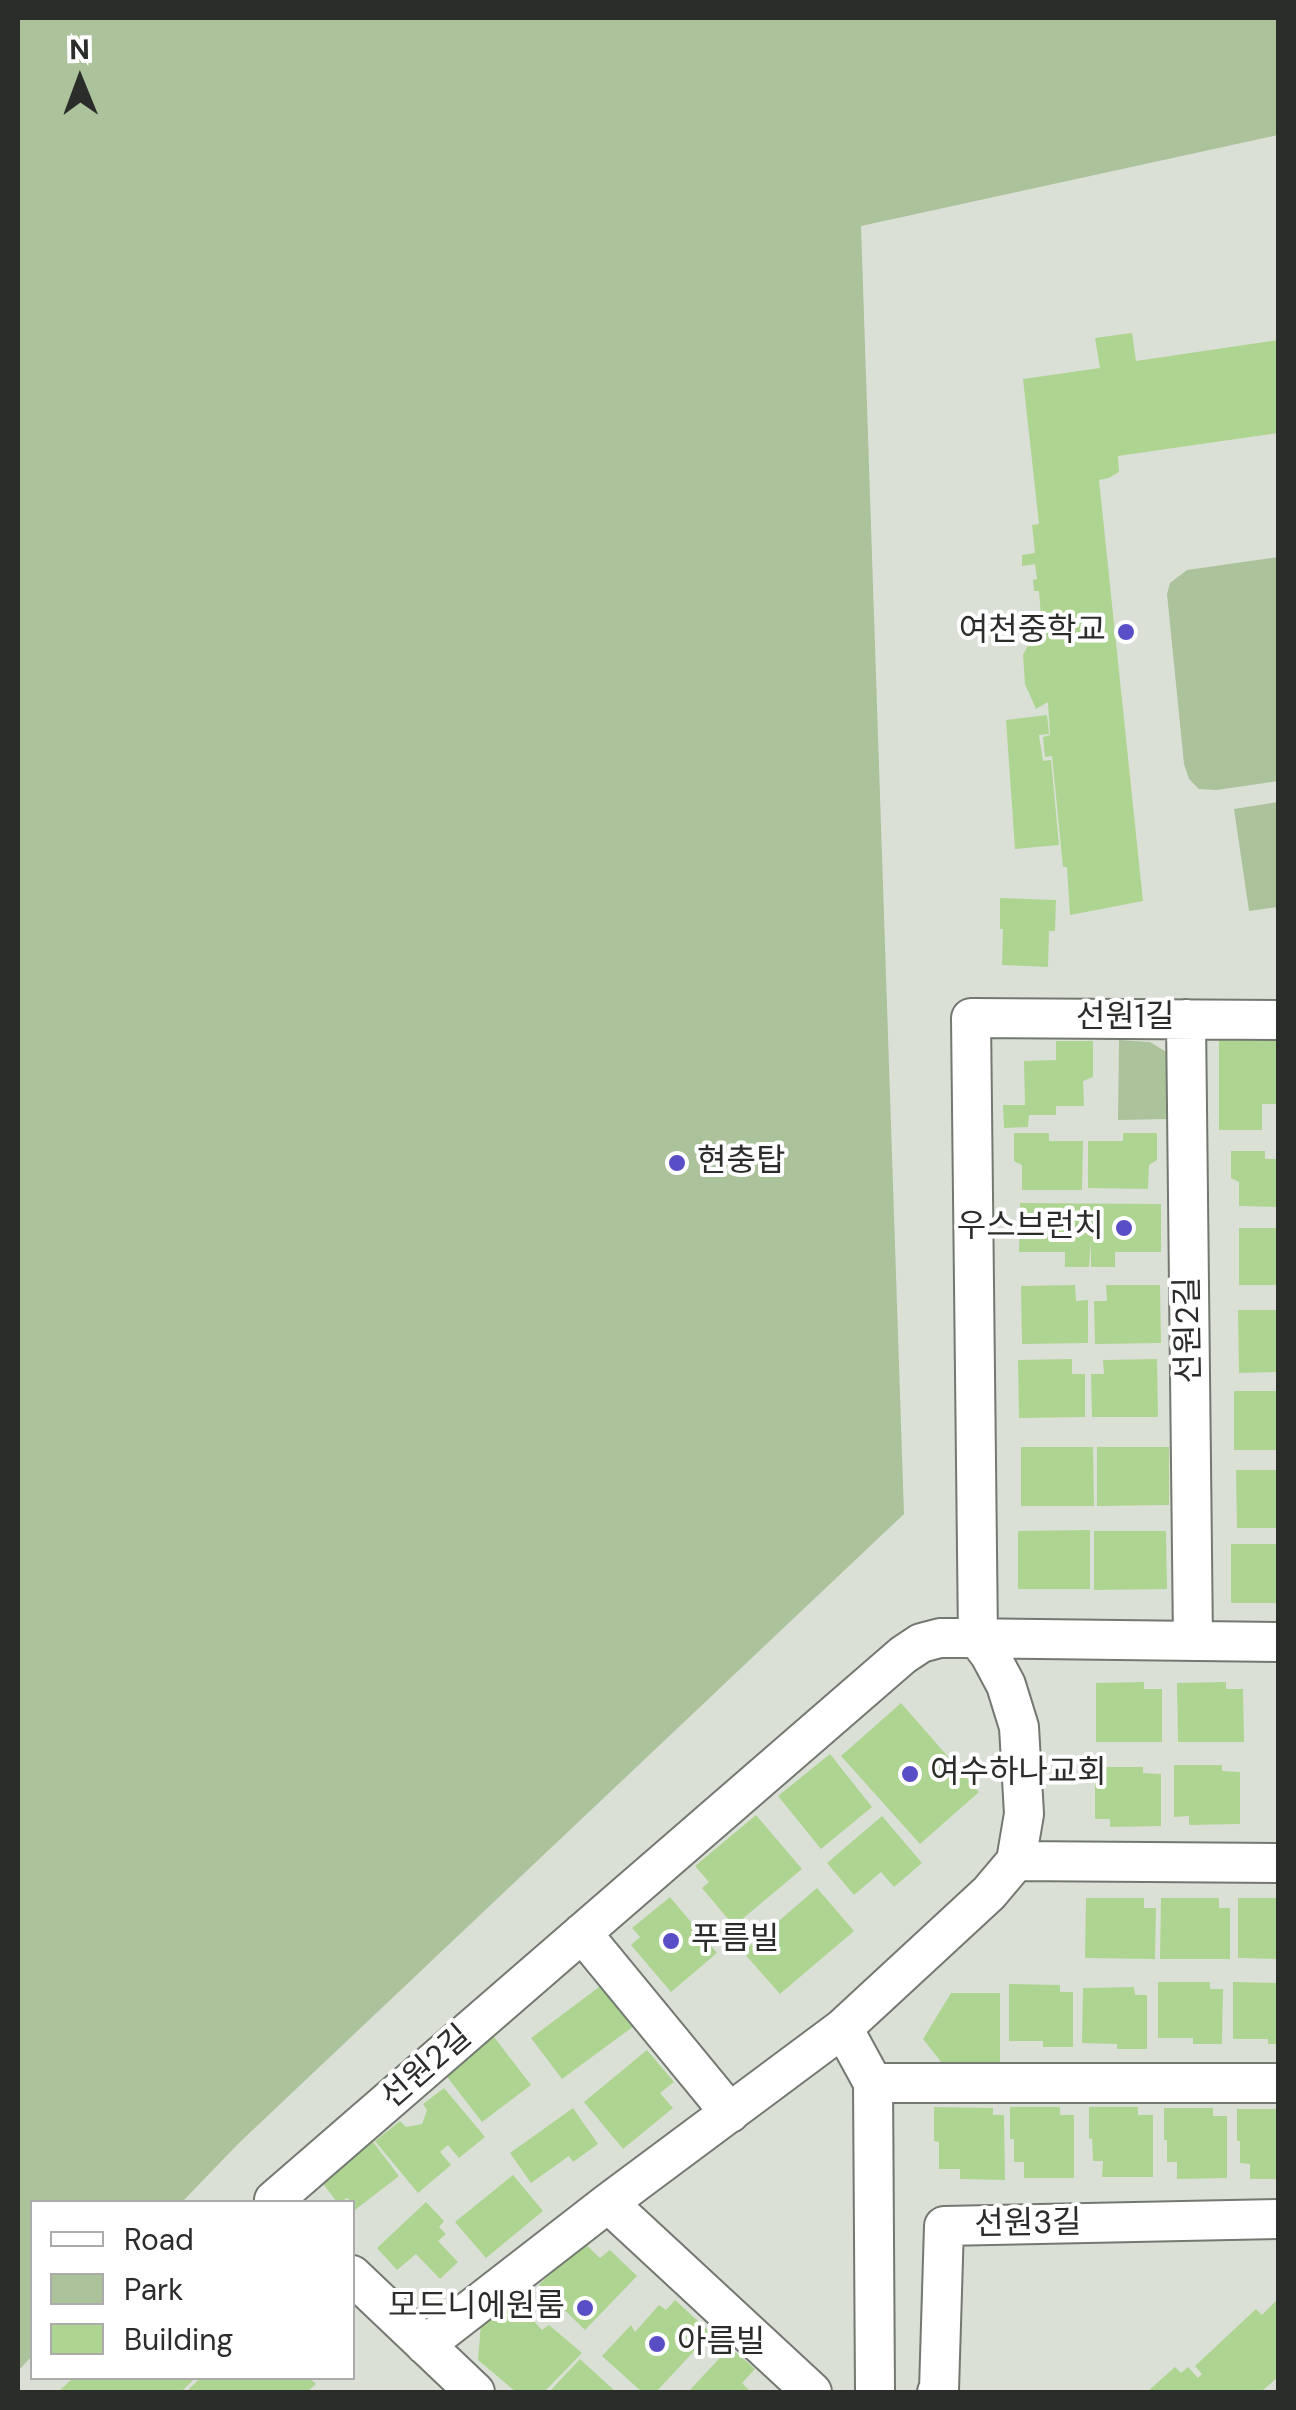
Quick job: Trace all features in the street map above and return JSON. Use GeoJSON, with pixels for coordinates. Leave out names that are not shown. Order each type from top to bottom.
{"type":"FeatureCollection","features":[{"type":"Feature","properties":{"kind":"street","name":"선원1길"},"geometry":{"type":"LineString","coordinates":[[978,1639],[970,1018],[1278,1020]]}},
{"type":"Feature","properties":{"kind":"street","name":"선원2길"},"geometry":{"type":"LineString","coordinates":[[1186,1019],[1193,1642]]}},
{"type":"Feature","properties":{"kind":"street","name":"선원2길"},"geometry":{"type":"LineString","coordinates":[[274,2200],[903,1655],[930,1640],[959,1638],[1278,1642]]}},
{"type":"Feature","properties":{"kind":"street"},"geometry":{"type":"LineString","coordinates":[[426,2345],[608,2203],[844,2028],[989,1893],[1016,1861],[1024,1814],[1019,1727],[1006,1685],[978,1639]]}},
{"type":"Feature","properties":{"kind":"street"},"geometry":{"type":"LineString","coordinates":[[1016,1861],[1278,1863]]}},
{"type":"Feature","properties":{"kind":"street"},"geometry":{"type":"LineString","coordinates":[[582,1933],[730,2113]]}},
{"type":"Feature","properties":{"kind":"street"},"geometry":{"type":"LineString","coordinates":[[844,2028],[873,2083],[874,2392]]}},
{"type":"Feature","properties":{"kind":"street"},"geometry":{"type":"LineString","coordinates":[[873,2083],[1278,2083]]}},
{"type":"Feature","properties":{"kind":"street"},"geometry":{"type":"LineString","coordinates":[[608,2203],[812,2392]]}},
{"type":"Feature","properties":{"kind":"street","name":"선원3길"},"geometry":{"type":"LineString","coordinates":[[937,2392],[944,2226],[1278,2219]]}},
{"type":"Feature","properties":{"kind":"street"},"geometry":{"type":"LineString","coordinates":[[355,2278],[475,2392]]}},
{"type":"Feature","properties":{"kind":"green space"},"geometry":{"type":"Polygon","coordinates":[[[18,18],[1278,18],[1278,135],[861,226],[904,1514],[239,2143],[184,2200],[30,2200],[30,2358],[18,2371],[18,18]]]}},
{"type":"Feature","properties":{"kind":"green space"},"geometry":{"type":"Polygon","coordinates":[[[1278,557],[1278,781],[1199,789],[1189,779],[1184,764],[1167,594],[1170,583],[1187,570],[1278,557]]]}},
{"type":"Feature","properties":{"kind":"green space"},"geometry":{"type":"Polygon","coordinates":[[[1278,802],[1278,907],[1249,911],[1234,809],[1278,802]]]}},
{"type":"Feature","properties":{"kind":"green space"},"geometry":{"type":"Polygon","coordinates":[[[1119,1040],[1150,1042],[1168,1053],[1170,1119],[1118,1120],[1119,1040]]]}},
{"type":"Feature","properties":{"kind":"building"},"geometry":{"type":"Polygon","coordinates":[[[1132,333],[1136,361],[1278,340],[1278,433],[1118,456],[1119,472],[1099,480],[1143,901],[1070,915],[1052,756],[1045,757],[1043,737],[1050,735],[1048,702],[1036,709],[1025,684],[1023,655],[1032,637],[1043,642],[1039,591],[1034,591],[1035,564],[1022,566],[1022,555],[1035,553],[1032,525],[1039,524],[1023,379],[1100,368],[1095,338],[1132,333]]]}},
{"type":"Feature","properties":{"kind":"building"},"geometry":{"type":"Polygon","coordinates":[[[1047,715],[1049,734],[1039,735],[1043,761],[1051,760],[1059,845],[1015,849],[1006,720],[1047,715]]]}},
{"type":"Feature","properties":{"kind":"building"},"geometry":{"type":"Polygon","coordinates":[[[1000,898],[1056,900],[1055,931],[1049,931],[1048,967],[1002,965],[1000,898]]]}},
{"type":"Feature","properties":{"kind":"building"},"geometry":{"type":"Polygon","coordinates":[[[1219,1038],[1278,1038],[1278,1104],[1262,1104],[1262,1130],[1219,1130],[1219,1038]]]}},
{"type":"Feature","properties":{"kind":"building"},"geometry":{"type":"Polygon","coordinates":[[[1056,1041],[1093,1041],[1093,1077],[1083,1081],[1084,1106],[1056,1106],[1056,1115],[1029,1115],[1028,1127],[1004,1128],[1003,1105],[1025,1105],[1024,1061],[1056,1060],[1056,1041]]]}},
{"type":"Feature","properties":{"kind":"building"},"geometry":{"type":"Polygon","coordinates":[[[1014,1133],[1049,1133],[1049,1141],[1083,1141],[1082,1190],[1022,1190],[1022,1165],[1014,1161],[1014,1133]]]}},
{"type":"Feature","properties":{"kind":"building"},"geometry":{"type":"Polygon","coordinates":[[[1123,1133],[1157,1133],[1157,1160],[1149,1165],[1148,1189],[1088,1188],[1088,1141],[1123,1141],[1123,1133]]]}},
{"type":"Feature","properties":{"kind":"building"},"geometry":{"type":"Polygon","coordinates":[[[1231,1151],[1265,1151],[1265,1159],[1278,1159],[1278,1207],[1239,1206],[1239,1182],[1231,1178],[1231,1151]]]}},
{"type":"Feature","properties":{"kind":"building"},"geometry":{"type":"Polygon","coordinates":[[[1020,1203],[1161,1204],[1161,1252],[1115,1252],[1115,1267],[1091,1267],[1091,1240],[1089,1267],[1065,1267],[1065,1252],[1019,1252],[1020,1203]]]}},
{"type":"Feature","properties":{"kind":"building"},"geometry":{"type":"Polygon","coordinates":[[[1239,1228],[1278,1228],[1278,1285],[1239,1285],[1239,1228]]]}},
{"type":"Feature","properties":{"kind":"building"},"geometry":{"type":"Polygon","coordinates":[[[1075,1285],[1076,1301],[1088,1300],[1088,1343],[1022,1344],[1021,1286],[1075,1285]]]}},
{"type":"Feature","properties":{"kind":"building"},"geometry":{"type":"Polygon","coordinates":[[[1106,1285],[1160,1285],[1161,1343],[1095,1344],[1094,1301],[1107,1301],[1106,1285]]]}},
{"type":"Feature","properties":{"kind":"building"},"geometry":{"type":"Polygon","coordinates":[[[1238,1310],[1278,1310],[1278,1372],[1239,1373],[1238,1310]]]}},
{"type":"Feature","properties":{"kind":"building"},"geometry":{"type":"Polygon","coordinates":[[[1072,1359],[1072,1374],[1085,1374],[1085,1417],[1019,1418],[1018,1360],[1072,1359]]]}},
{"type":"Feature","properties":{"kind":"building"},"geometry":{"type":"Polygon","coordinates":[[[1157,1359],[1158,1417],[1092,1417],[1091,1374],[1104,1374],[1103,1360],[1157,1359]]]}},
{"type":"Feature","properties":{"kind":"building"},"geometry":{"type":"Polygon","coordinates":[[[1234,1391],[1278,1391],[1278,1450],[1234,1450],[1234,1391]]]}},
{"type":"Feature","properties":{"kind":"building"},"geometry":{"type":"Polygon","coordinates":[[[1021,1447],[1093,1447],[1094,1506],[1021,1506],[1021,1447]]]}},
{"type":"Feature","properties":{"kind":"building"},"geometry":{"type":"Polygon","coordinates":[[[1097,1447],[1169,1447],[1169,1505],[1097,1506],[1097,1447]]]}},
{"type":"Feature","properties":{"kind":"building"},"geometry":{"type":"Polygon","coordinates":[[[1236,1470],[1278,1470],[1278,1528],[1237,1528],[1236,1470]]]}},
{"type":"Feature","properties":{"kind":"building"},"geometry":{"type":"Polygon","coordinates":[[[1090,1530],[1090,1589],[1018,1589],[1018,1531],[1090,1530]]]}},
{"type":"Feature","properties":{"kind":"building"},"geometry":{"type":"Polygon","coordinates":[[[1094,1531],[1166,1531],[1167,1589],[1094,1590],[1094,1531]]]}},
{"type":"Feature","properties":{"kind":"building"},"geometry":{"type":"Polygon","coordinates":[[[1231,1544],[1278,1544],[1278,1603],[1231,1603],[1231,1544]]]}},
{"type":"Feature","properties":{"kind":"building"},"geometry":{"type":"Polygon","coordinates":[[[1144,1682],[1144,1689],[1162,1689],[1162,1742],[1096,1742],[1096,1683],[1144,1682]]]}},
{"type":"Feature","properties":{"kind":"building"},"geometry":{"type":"Polygon","coordinates":[[[1226,1682],[1226,1689],[1243,1689],[1244,1742],[1178,1742],[1177,1683],[1226,1682]]]}},
{"type":"Feature","properties":{"kind":"building","name":"여수하나교회"},"geometry":{"type":"Polygon","coordinates":[[[901,1703],[979,1792],[920,1844],[841,1756],[901,1703]]]}},
{"type":"Feature","properties":{"kind":"building"},"geometry":{"type":"Polygon","coordinates":[[[830,1754],[872,1807],[821,1849],[778,1796],[830,1754]]]}},
{"type":"Feature","properties":{"kind":"building"},"geometry":{"type":"Polygon","coordinates":[[[1174,1765],[1222,1765],[1222,1771],[1240,1772],[1240,1824],[1189,1825],[1189,1816],[1174,1817],[1174,1765]]]}},
{"type":"Feature","properties":{"kind":"building"},"geometry":{"type":"Polygon","coordinates":[[[1095,1767],[1143,1767],[1143,1773],[1161,1774],[1161,1826],[1110,1827],[1110,1819],[1095,1819],[1095,1767]]]}},
{"type":"Feature","properties":{"kind":"building"},"geometry":{"type":"Polygon","coordinates":[[[756,1815],[802,1869],[734,1926],[702,1888],[709,1882],[695,1866],[756,1815]]]}},
{"type":"Feature","properties":{"kind":"building"},"geometry":{"type":"Polygon","coordinates":[[[882,1816],[922,1863],[894,1887],[881,1872],[854,1895],[827,1863],[882,1816]]]}},
{"type":"Feature","properties":{"kind":"building"},"geometry":{"type":"Polygon","coordinates":[[[817,1888],[854,1931],[780,1994],[743,1952],[817,1888]]]}},
{"type":"Feature","properties":{"kind":"building","name":"푸름빌"},"geometry":{"type":"Polygon","coordinates":[[[670,1897],[717,1953],[671,1992],[631,1945],[640,1937],[632,1928],[670,1897]]]}},
{"type":"Feature","properties":{"kind":"building"},"geometry":{"type":"Polygon","coordinates":[[[1086,1898],[1144,1898],[1144,1908],[1156,1908],[1155,1959],[1085,1958],[1086,1898]]]}},
{"type":"Feature","properties":{"kind":"building"},"geometry":{"type":"Polygon","coordinates":[[[1161,1898],[1219,1898],[1219,1908],[1230,1908],[1230,1959],[1160,1959],[1161,1898]]]}},
{"type":"Feature","properties":{"kind":"building"},"geometry":{"type":"Polygon","coordinates":[[[1238,1898],[1278,1898],[1278,1959],[1238,1958],[1238,1898]]]}},
{"type":"Feature","properties":{"kind":"building"},"geometry":{"type":"Polygon","coordinates":[[[1158,1982],[1210,1982],[1210,1989],[1223,1989],[1222,2044],[1193,2044],[1193,2038],[1158,2038],[1158,1982]]]}},
{"type":"Feature","properties":{"kind":"building"},"geometry":{"type":"Polygon","coordinates":[[[1233,1982],[1278,1983],[1278,2044],[1268,2044],[1268,2039],[1233,2039],[1233,1982]]]}},
{"type":"Feature","properties":{"kind":"building"},"geometry":{"type":"Polygon","coordinates":[[[603,1984],[634,2026],[562,2079],[531,2038],[603,1984]]]}},
{"type":"Feature","properties":{"kind":"building"},"geometry":{"type":"Polygon","coordinates":[[[1009,1984],[1060,1985],[1060,1992],[1073,1992],[1073,2047],[1043,2047],[1043,2041],[1009,2041],[1009,1984]]]}},
{"type":"Feature","properties":{"kind":"building"},"geometry":{"type":"Polygon","coordinates":[[[1134,1987],[1135,1995],[1147,1995],[1147,2049],[1082,2043],[1083,1988],[1134,1987]]]}},
{"type":"Feature","properties":{"kind":"building"},"geometry":{"type":"Polygon","coordinates":[[[951,1993],[1000,1993],[1000,2063],[942,2063],[923,2039],[951,1993]]]}},
{"type":"Feature","properties":{"kind":"building"},"geometry":{"type":"Polygon","coordinates":[[[494,2037],[531,2085],[482,2122],[445,2074],[494,2037]]]}},
{"type":"Feature","properties":{"kind":"building"},"geometry":{"type":"Polygon","coordinates":[[[647,2050],[674,2082],[660,2093],[673,2108],[623,2149],[584,2102],[647,2050]]]}},
{"type":"Feature","properties":{"kind":"building"},"geometry":{"type":"Polygon","coordinates":[[[444,2088],[485,2137],[459,2158],[448,2145],[440,2152],[451,2165],[418,2193],[375,2141],[400,2121],[406,2127],[422,2124],[427,2110],[423,2104],[444,2088]]]}},
{"type":"Feature","properties":{"kind":"building"},"geometry":{"type":"Polygon","coordinates":[[[934,2107],[993,2108],[993,2115],[1004,2115],[1005,2180],[960,2179],[960,2169],[939,2169],[934,2107]]]}},
{"type":"Feature","properties":{"kind":"building"},"geometry":{"type":"Polygon","coordinates":[[[1010,2107],[1060,2107],[1060,2115],[1074,2115],[1074,2178],[1024,2178],[1024,2162],[1014,2162],[1010,2107]]]}},
{"type":"Feature","properties":{"kind":"building"},"geometry":{"type":"Polygon","coordinates":[[[1089,2107],[1138,2107],[1138,2115],[1153,2115],[1153,2177],[1102,2177],[1103,2161],[1093,2161],[1089,2107]]]}},
{"type":"Feature","properties":{"kind":"building"},"geometry":{"type":"Polygon","coordinates":[[[573,2108],[598,2144],[573,2162],[569,2156],[531,2183],[510,2153],[573,2108]]]}},
{"type":"Feature","properties":{"kind":"building"},"geometry":{"type":"Polygon","coordinates":[[[1164,2108],[1213,2108],[1213,2116],[1227,2116],[1227,2178],[1177,2179],[1177,2162],[1167,2162],[1164,2108]]]}},
{"type":"Feature","properties":{"kind":"building"},"geometry":{"type":"Polygon","coordinates":[[[1237,2109],[1278,2109],[1278,2179],[1250,2179],[1250,2164],[1240,2163],[1237,2109]]]}},
{"type":"Feature","properties":{"kind":"building"},"geometry":{"type":"Polygon","coordinates":[[[373,2142],[399,2176],[355,2210],[355,2200],[335,2200],[321,2181],[373,2142]]]}},
{"type":"Feature","properties":{"kind":"building"},"geometry":{"type":"Polygon","coordinates":[[[513,2175],[543,2211],[486,2258],[455,2222],[513,2175]]]}},
{"type":"Feature","properties":{"kind":"building"},"geometry":{"type":"Polygon","coordinates":[[[426,2202],[444,2221],[439,2227],[446,2234],[438,2241],[458,2262],[440,2279],[416,2254],[397,2270],[377,2248],[426,2202]]]}},
{"type":"Feature","properties":{"kind":"building","name":"모드니에원룸"},"geometry":{"type":"Polygon","coordinates":[[[582,2241],[600,2258],[610,2250],[637,2276],[585,2330],[539,2285],[582,2241]]]}},
{"type":"Feature","properties":{"kind":"building"},"geometry":{"type":"Polygon","coordinates":[[[514,2299],[542,2330],[549,2325],[582,2353],[544,2392],[516,2392],[478,2360],[481,2323],[514,2299]]]}},
{"type":"Feature","properties":{"kind":"building"},"geometry":{"type":"Polygon","coordinates":[[[1278,2299],[1278,2377],[1261,2392],[1147,2392],[1175,2367],[1181,2373],[1188,2367],[1198,2378],[1202,2374],[1195,2366],[1256,2309],[1262,2315],[1278,2299]]]}},
{"type":"Feature","properties":{"kind":"building","name":"아름빌"},"geometry":{"type":"Polygon","coordinates":[[[675,2300],[711,2333],[656,2392],[642,2392],[602,2356],[631,2325],[635,2332],[659,2305],[666,2310],[675,2300]]]}},
{"type":"Feature","properties":{"kind":"building"},"geometry":{"type":"Polygon","coordinates":[[[730,2347],[755,2369],[742,2383],[751,2392],[688,2392],[730,2347]]]}},
{"type":"Feature","properties":{"kind":"building"},"geometry":{"type":"Polygon","coordinates":[[[580,2359],[616,2392],[549,2392],[580,2359]]]}},
{"type":"Feature","properties":{"kind":"building"},"geometry":{"type":"Polygon","coordinates":[[[71,2380],[193,2380],[181,2392],[58,2392],[71,2380]]]}},
{"type":"Feature","properties":{"kind":"building"},"geometry":{"type":"Polygon","coordinates":[[[198,2380],[311,2380],[316,2384],[307,2392],[186,2392],[198,2380]]]}},
{"type":"Feature","properties":{"kind":"place","name":"여천중학교"},"geometry":{"type":"Point","coordinates":[1126,632]}},
{"type":"Feature","properties":{"kind":"place","name":"현충탑"},"geometry":{"type":"Point","coordinates":[677,1163]}},
{"type":"Feature","properties":{"kind":"place","name":"우스브런치"},"geometry":{"type":"Point","coordinates":[1124,1228]}},
{"type":"Feature","properties":{"kind":"place","name":"여수하나교회"},"geometry":{"type":"Point","coordinates":[910,1774]}},
{"type":"Feature","properties":{"kind":"place","name":"푸름빌"},"geometry":{"type":"Point","coordinates":[671,1941]}},
{"type":"Feature","properties":{"kind":"place","name":"모드니에원룸"},"geometry":{"type":"Point","coordinates":[585,2308]}},
{"type":"Feature","properties":{"kind":"place","name":"아름빌"},"geometry":{"type":"Point","coordinates":[657,2344]}}]}
